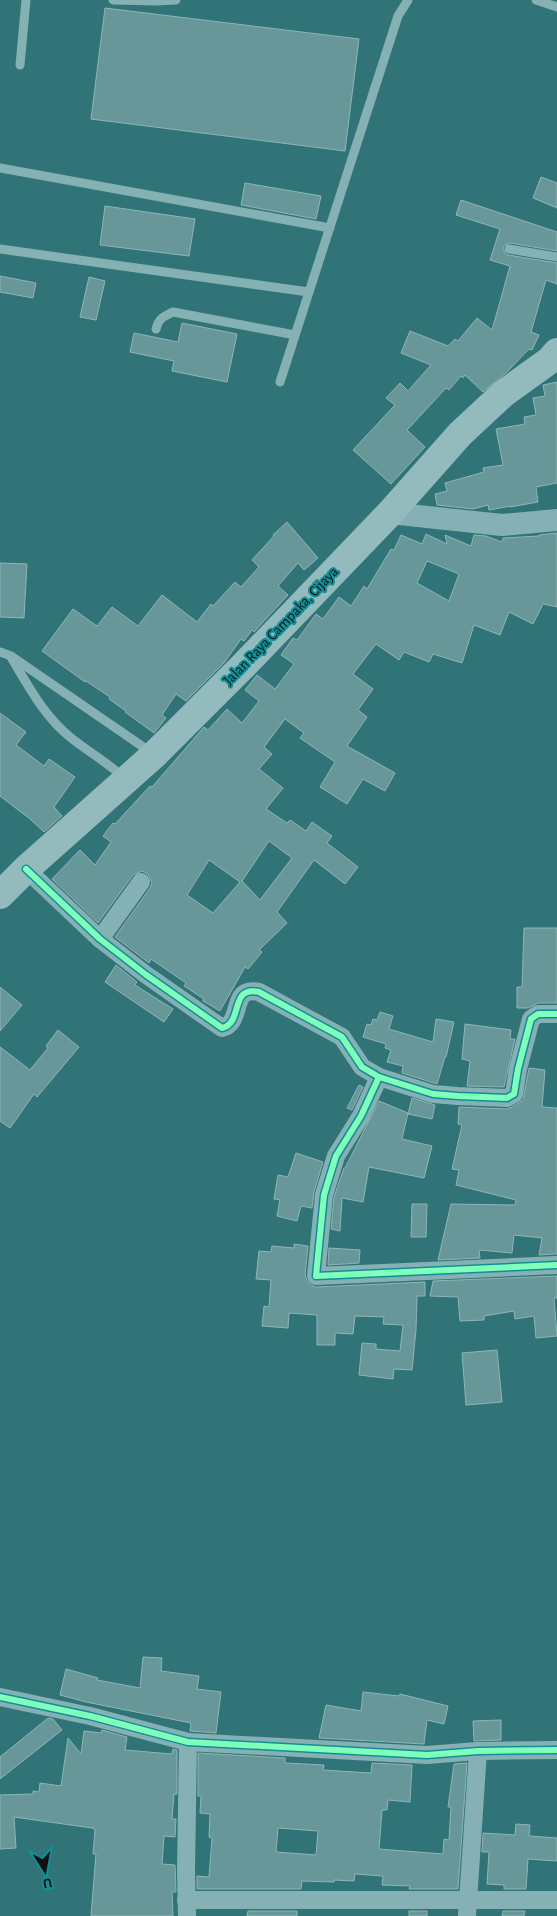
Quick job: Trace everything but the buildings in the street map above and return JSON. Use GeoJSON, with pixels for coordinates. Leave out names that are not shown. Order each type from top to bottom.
{"type":"FeatureCollection","features":[{"type":"Feature","properties":{"kind":"main road","name":"Jalan Raya Campaka, Cijaya"},"geometry":{"type":"LineString","coordinates":[[0,895],[26,869],[154,755],[245,664],[390,513],[460,434],[504,394],[550,360],[557,352]]}},
{"type":"Feature","properties":{"kind":"street"},"geometry":{"type":"LineString","coordinates":[[390,513],[502,525],[557,520]]}},
{"type":"Feature","properties":{"kind":"street"},"geometry":{"type":"LineString","coordinates":[[26,869],[100,939],[145,974],[222,1028],[227,1027],[232,1021],[243,993],[248,991],[259,992],[342,1037],[362,1067],[379,1077],[434,1094],[507,1098],[514,1094],[518,1069],[531,1018],[538,1014],[557,1014]]}},
{"type":"Feature","properties":{"kind":"street"},"geometry":{"type":"LineString","coordinates":[[100,939],[141,882]]}},
{"type":"Feature","properties":{"kind":"street"},"geometry":{"type":"LineString","coordinates":[[379,1077],[361,1116],[336,1156],[324,1196],[316,1276],[557,1265]]}},
{"type":"Feature","properties":{"kind":"street"},"geometry":{"type":"LineString","coordinates":[[0,1697],[90,1716],[188,1742],[428,1756],[478,1751],[557,1750]]}},
{"type":"Feature","properties":{"kind":"street"},"geometry":{"type":"LineString","coordinates":[[188,1742],[187,1908],[467,1907],[557,1900]]}},
{"type":"Feature","properties":{"kind":"street"},"geometry":{"type":"LineString","coordinates":[[467,1907],[478,1751]]}},
{"type":"Feature","properties":{"kind":"lane"},"geometry":{"type":"LineString","coordinates":[[20,65],[26,0]]}},
{"type":"Feature","properties":{"kind":"lane"},"geometry":{"type":"LineString","coordinates":[[113,0],[176,0]]}},
{"type":"Feature","properties":{"kind":"lane"},"geometry":{"type":"LineString","coordinates":[[280,382],[398,16],[408,0]]}},
{"type":"Feature","properties":{"kind":"lane"},"geometry":{"type":"LineString","coordinates":[[536,0],[557,7]]}},
{"type":"Feature","properties":{"kind":"lane"},"geometry":{"type":"LineString","coordinates":[[0,168],[330,228]]}},
{"type":"Feature","properties":{"kind":"lane"},"geometry":{"type":"LineString","coordinates":[[0,249],[309,292]]}},
{"type":"Feature","properties":{"kind":"lane"},"geometry":{"type":"LineString","coordinates":[[509,249],[557,257]]}},
{"type":"Feature","properties":{"kind":"lane"},"geometry":{"type":"LineString","coordinates":[[156,329],[158,321],[162,317],[173,312],[295,335]]}},
{"type":"Feature","properties":{"kind":"lane"},"geometry":{"type":"LineString","coordinates":[[0,652],[11,656],[154,755]]}},
{"type":"Feature","properties":{"kind":"lane"},"geometry":{"type":"LineString","coordinates":[[11,656],[38,703],[52,720],[69,736],[126,780]]}},
{"type":"Feature","properties":{"kind":"cycle path"},"geometry":{"type":"LineString","coordinates":[[26,869],[100,939],[145,974],[222,1028],[229,1025],[233,1019],[240,999],[244,994],[250,991],[259,992],[342,1037],[362,1067],[379,1077],[433,1094],[507,1098],[514,1094],[518,1069],[531,1019],[538,1014],[557,1014]]}},
{"type":"Feature","properties":{"kind":"cycle path"},"geometry":{"type":"LineString","coordinates":[[379,1077],[361,1116],[336,1156],[324,1195],[316,1276],[557,1265]]}},
{"type":"Feature","properties":{"kind":"cycle path"},"geometry":{"type":"LineString","coordinates":[[0,1697],[90,1716],[188,1742],[427,1755],[478,1751],[557,1750]]}}]}
